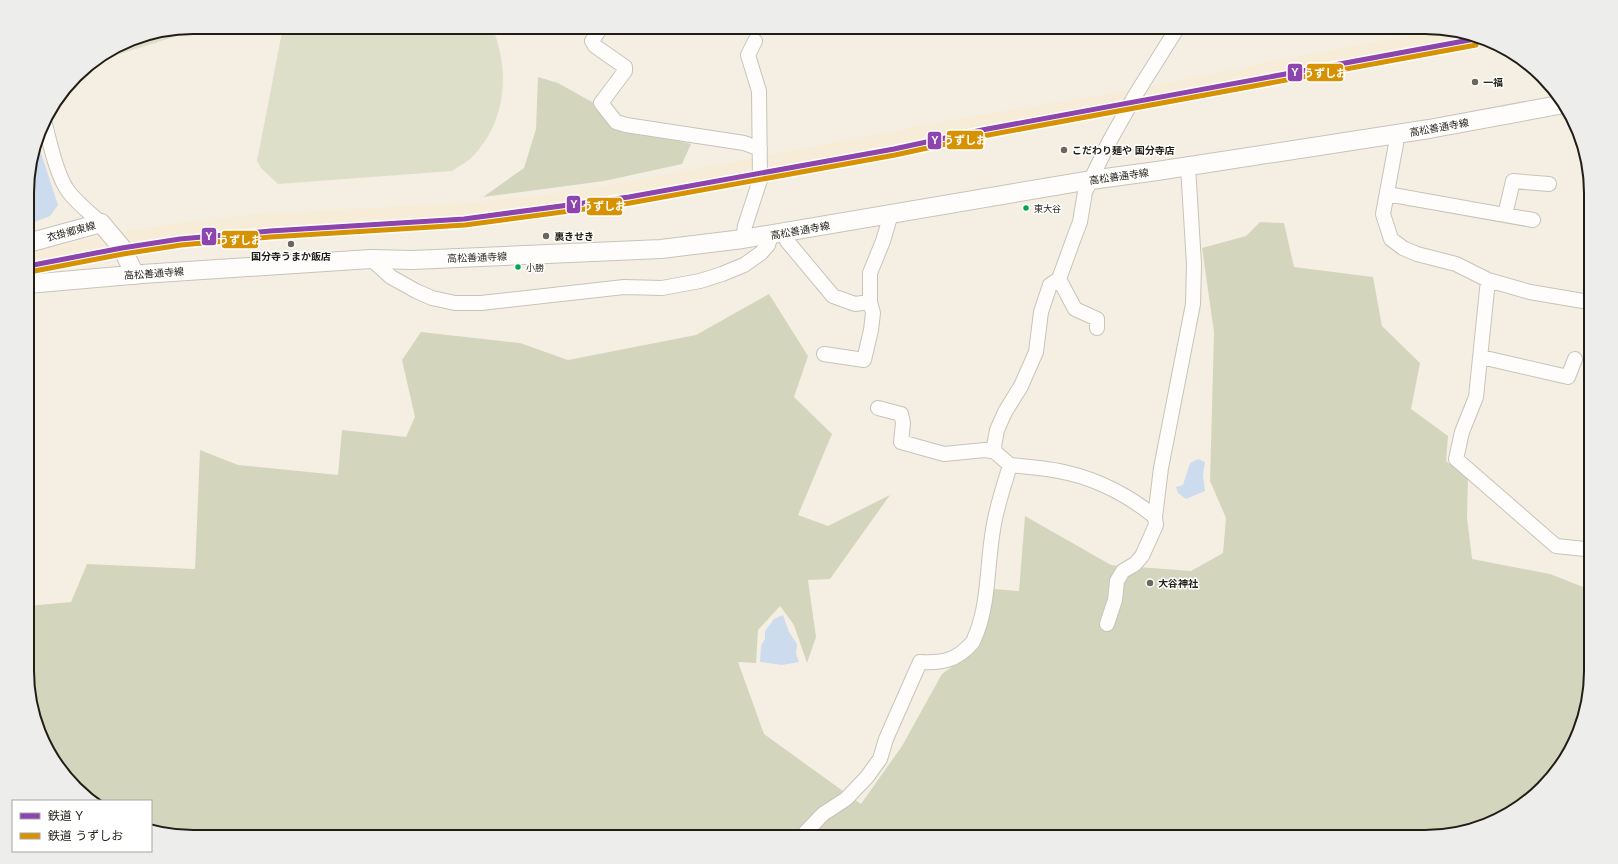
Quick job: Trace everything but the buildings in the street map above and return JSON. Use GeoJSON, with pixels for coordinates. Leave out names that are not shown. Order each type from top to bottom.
{"type":"FeatureCollection","features":[{"type":"Feature","properties":{"kind":"main road","name":"高松善通寺線"},"geometry":{"type":"LineString","coordinates":[[34,283],[371,259],[412,260],[661,249],[777,234],[1091,180],[1396,134],[1557,105]]}},
{"type":"Feature","properties":{"kind":"main road","name":"衣掛郷東線"},"geometry":{"type":"LineString","coordinates":[[34,241],[101,223],[122,248],[135,275]]}},
{"type":"Feature","properties":{"kind":"street"},"geometry":{"type":"LineString","coordinates":[[596,34],[592,40],[595,46],[625,67],[625,71],[601,103],[616,122],[626,125],[744,143],[760,149]]}},
{"type":"Feature","properties":{"kind":"street"},"geometry":{"type":"LineString","coordinates":[[995,452],[994,446],[997,430],[1005,412],[1021,386],[1036,352],[1041,312],[1050,285],[1059,279],[1080,222],[1085,192],[1109,142],[1131,102],[1174,34]]}},
{"type":"Feature","properties":{"kind":"street"},"geometry":{"type":"LineString","coordinates":[[743,239],[745,226],[760,180],[759,91],[748,54],[755,41]]}},
{"type":"Feature","properties":{"kind":"street"},"geometry":{"type":"LineString","coordinates":[[47,130],[61,178],[68,190],[77,202],[101,223]]}},
{"type":"Feature","properties":{"kind":"street"},"geometry":{"type":"LineString","coordinates":[[1396,134],[1396,144],[1383,214],[1391,239],[1403,248],[1417,254],[1456,264],[1488,280],[1530,292],[1584,301]]}},
{"type":"Feature","properties":{"kind":"street"},"geometry":{"type":"LineString","coordinates":[[1107,624],[1114,600],[1117,581],[1123,571],[1135,564],[1142,556],[1156,525],[1155,517],[1163,453],[1193,304],[1194,264],[1188,166]]}},
{"type":"Feature","properties":{"kind":"street"},"geometry":{"type":"LineString","coordinates":[[1505,215],[1513,181],[1549,184]]}},
{"type":"Feature","properties":{"kind":"street"},"geometry":{"type":"LineString","coordinates":[[1387,194],[1533,220]]}},
{"type":"Feature","properties":{"kind":"street"},"geometry":{"type":"LineString","coordinates":[[824,354],[864,360],[871,330],[873,312],[870,302],[870,273],[883,241],[891,214]]}},
{"type":"Feature","properties":{"kind":"street"},"geometry":{"type":"LineString","coordinates":[[371,259],[391,277],[432,298],[455,303],[481,303],[624,287],[662,288],[700,281],[744,265],[761,253],[777,234],[787,241],[833,296],[856,304],[870,302]]}},
{"type":"Feature","properties":{"kind":"street"},"geometry":{"type":"LineString","coordinates":[[1059,279],[1075,309],[1097,319],[1097,328]]}},
{"type":"Feature","properties":{"kind":"street"},"geometry":{"type":"LineString","coordinates":[[1488,280],[1476,396],[1462,432],[1456,459],[1556,546],[1584,549]]}},
{"type":"Feature","properties":{"kind":"street"},"geometry":{"type":"LineString","coordinates":[[1481,357],[1568,377],[1575,359]]}},
{"type":"Feature","properties":{"kind":"street"},"geometry":{"type":"LineString","coordinates":[[878,408],[901,414],[903,423],[901,442],[944,454],[985,450],[995,452],[1010,465],[1067,473],[1084,478],[1139,504],[1155,517]]}},
{"type":"Feature","properties":{"kind":"street"},"geometry":{"type":"LineString","coordinates":[[808,830],[823,814],[846,799],[867,777],[880,759],[886,739],[920,662],[940,663],[956,658],[973,642],[981,620],[986,595],[988,564],[993,528],[1010,465]]}},
{"type":"Feature","properties":{"kind":"shaded area"},"geometry":{"type":"Polygon","coordinates":[[[1417,34],[1446,35],[1480,44],[631,204],[542,218],[465,227],[182,244],[34,272],[34,252],[112,234],[177,223],[268,213],[462,203],[537,196],[626,182],[977,115],[1139,89],[1294,57],[1417,34]]]}},
{"type":"Feature","properties":{"kind":"green space"},"geometry":{"type":"Polygon","coordinates":[[[184,34],[112,56],[142,42],[172,35],[184,34]]]}},
{"type":"Feature","properties":{"kind":"green space"},"geometry":{"type":"Polygon","coordinates":[[[282,34],[494,34],[502,61],[503,79],[502,97],[498,114],[482,145],[470,159],[452,171],[278,184],[261,168],[257,161],[282,34]]]}},
{"type":"Feature","properties":{"kind":"green space"},"geometry":{"type":"Polygon","coordinates":[[[538,77],[558,83],[592,102],[619,128],[691,144],[682,164],[604,181],[483,197],[524,168],[536,129],[538,77]]]}},
{"type":"Feature","properties":{"kind":"green space"},"geometry":{"type":"Polygon","coordinates":[[[1260,222],[1284,223],[1294,267],[1373,277],[1382,326],[1420,363],[1411,409],[1448,436],[1446,461],[1468,477],[1467,517],[1472,559],[1550,574],[1584,587],[1584,681],[1579,712],[1572,732],[1563,750],[1551,768],[1530,790],[1504,809],[1486,818],[1466,825],[1435,830],[183,830],[152,825],[152,800],[100,800],[96,797],[67,768],[55,750],[46,732],[39,712],[35,692],[34,605],[71,602],[87,564],[195,569],[200,450],[238,465],[338,475],[342,430],[406,437],[415,417],[402,360],[421,332],[520,343],[568,360],[696,335],[769,294],[808,356],[794,397],[832,434],[798,515],[828,526],[890,495],[830,579],[808,580],[816,637],[807,663],[794,625],[780,606],[758,630],[756,663],[738,662],[764,734],[861,804],[902,746],[942,674],[972,652],[994,589],[1019,591],[1025,516],[1111,565],[1191,571],[1223,553],[1226,518],[1210,481],[1214,332],[1202,248],[1246,236],[1260,222]]]}},
{"type":"Feature","properties":{"kind":"water"},"geometry":{"type":"Polygon","coordinates":[[[40,149],[58,205],[50,216],[34,222],[34,183],[40,149]]]}},
{"type":"Feature","properties":{"kind":"water"},"geometry":{"type":"Polygon","coordinates":[[[1198,459],[1205,462],[1203,475],[1205,491],[1186,499],[1178,493],[1176,487],[1183,485],[1190,463],[1198,459]]]}},
{"type":"Feature","properties":{"kind":"water"},"geometry":{"type":"Polygon","coordinates":[[[783,615],[789,632],[797,644],[796,654],[799,662],[782,665],[760,662],[761,646],[765,639],[765,631],[774,619],[783,615]]]}},
{"type":"Feature","properties":{"kind":"rail line","name":"Y"},"geometry":{"type":"LineString","coordinates":[[34,265],[122,248],[180,239],[270,231],[464,219],[629,197],[894,149],[982,130],[1469,40]]}},
{"type":"Feature","properties":{"kind":"rail line","name":"うずしお"},"geometry":{"type":"LineString","coordinates":[[34,271],[123,254],[181,245],[270,237],[465,225],[630,203],[895,155],[983,136],[1476,45]]}},
{"type":"Feature","properties":{"kind":"place","name":"一福"},"geometry":{"type":"Point","coordinates":[1475,82]}},
{"type":"Feature","properties":{"kind":"place","name":"こだわり麺や 国分寺店"},"geometry":{"type":"Point","coordinates":[1064,150]}},
{"type":"Feature","properties":{"kind":"place","name":"東大谷"},"geometry":{"type":"Point","coordinates":[1026,208]}},
{"type":"Feature","properties":{"kind":"place","name":"裏きせき"},"geometry":{"type":"Point","coordinates":[546,236]}},
{"type":"Feature","properties":{"kind":"place","name":"国分寺うまか飯店"},"geometry":{"type":"Point","coordinates":[291,244]}},
{"type":"Feature","properties":{"kind":"place","name":"小勝"},"geometry":{"type":"Point","coordinates":[518,267]}},
{"type":"Feature","properties":{"kind":"place","name":"大谷神社"},"geometry":{"type":"Point","coordinates":[1150,583]}}]}
